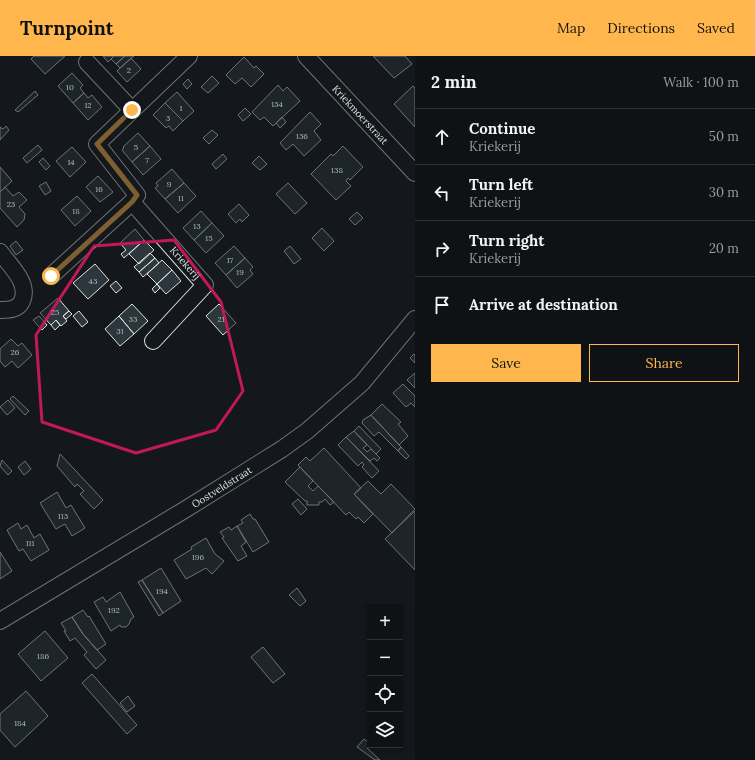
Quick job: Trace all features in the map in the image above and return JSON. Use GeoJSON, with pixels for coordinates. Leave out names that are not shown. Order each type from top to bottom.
{"type":"FeatureCollection","features":[{"type":"Feature","properties":{"kind":"street"},"geometry":{"type":"LineString","coordinates":[[51,276],[132,202],[137,195],[97,144],[188,56]]}},
{"type":"Feature","properties":{"kind":"street","name":"Kriekmoerstraat"},"geometry":{"type":"LineString","coordinates":[[306,56],[415,174]]}},
{"type":"Feature","properties":{"kind":"street"},"geometry":{"type":"LineString","coordinates":[[87,62],[132,110]]}},
{"type":"Feature","properties":{"kind":"street","name":"Kriekerij"},"geometry":{"type":"LineString","coordinates":[[132,202],[205,285],[153,341]]}},
{"type":"Feature","properties":{"kind":"street"},"geometry":{"type":"LineString","coordinates":[[0,252],[22,281],[25,293],[21,303],[11,310],[0,310]]}},
{"type":"Feature","properties":{"kind":"street","name":"Oostveldstraat"},"geometry":{"type":"LineString","coordinates":[[0,621],[186,509],[282,449],[307,431],[362,383],[415,319]]}},
{"type":"Feature","properties":{"kind":"highlighted area"},"geometry":{"type":"Polygon","coordinates":[[[174,240],[221,302],[243,391],[216,430],[136,453],[42,422],[36,335],[94,246],[174,240]]]}},
{"type":"Feature","properties":{"kind":"building"},"geometry":{"type":"Polygon","coordinates":[[[34,56],[65,56],[45,74],[31,59],[34,56]]]}},
{"type":"Feature","properties":{"kind":"building"},"geometry":{"type":"Polygon","coordinates":[[[103,56],[114,56],[108,62],[103,56]]]}},
{"type":"Feature","properties":{"kind":"building"},"geometry":{"type":"Polygon","coordinates":[[[114,56],[125,56],[116,64],[111,59],[114,56]]]}},
{"type":"Feature","properties":{"kind":"building"},"geometry":{"type":"Polygon","coordinates":[[[125,56],[134,56],[120,68],[116,64],[125,56]]]}},
{"type":"Feature","properties":{"kind":"building"},"geometry":{"type":"Polygon","coordinates":[[[373,56],[405,56],[412,64],[394,78],[373,56]]]}},
{"type":"Feature","properties":{"kind":"building"},"geometry":{"type":"Polygon","coordinates":[[[244,57],[254,68],[256,66],[264,74],[251,87],[242,78],[235,84],[226,75],[244,57]]]}},
{"type":"Feature","properties":{"kind":"building"},"geometry":{"type":"Polygon","coordinates":[[[131,58],[141,69],[127,82],[117,71],[131,58]]]}},
{"type":"Feature","properties":{"kind":"building"},"geometry":{"type":"Polygon","coordinates":[[[72,73],[83,85],[80,88],[84,93],[73,103],[58,86],[72,73]]]}},
{"type":"Feature","properties":{"kind":"building"},"geometry":{"type":"Polygon","coordinates":[[[212,76],[219,83],[208,93],[201,87],[212,76]]]}},
{"type":"Feature","properties":{"kind":"building"},"geometry":{"type":"Polygon","coordinates":[[[188,79],[192,84],[187,89],[183,84],[188,79]]]}},
{"type":"Feature","properties":{"kind":"building"},"geometry":{"type":"Polygon","coordinates":[[[278,85],[283,91],[287,87],[300,101],[273,126],[264,117],[260,120],[252,112],[278,85]]]}},
{"type":"Feature","properties":{"kind":"building"},"geometry":{"type":"Polygon","coordinates":[[[413,86],[415,88],[415,127],[394,104],[413,86]]]}},
{"type":"Feature","properties":{"kind":"building"},"geometry":{"type":"Polygon","coordinates":[[[35,91],[38,95],[18,112],[15,110],[35,91]]]}},
{"type":"Feature","properties":{"kind":"building"},"geometry":{"type":"Polygon","coordinates":[[[177,92],[194,111],[183,121],[165,103],[177,92]]]}},
{"type":"Feature","properties":{"kind":"building"},"geometry":{"type":"Polygon","coordinates":[[[84,93],[88,98],[92,95],[102,107],[88,120],[73,103],[84,93]]]}},
{"type":"Feature","properties":{"kind":"building"},"geometry":{"type":"Polygon","coordinates":[[[165,103],[183,121],[173,131],[169,126],[166,128],[153,115],[165,103]]]}},
{"type":"Feature","properties":{"kind":"building"},"geometry":{"type":"Polygon","coordinates":[[[245,108],[251,114],[243,121],[238,115],[245,108]]]}},
{"type":"Feature","properties":{"kind":"building"},"geometry":{"type":"Polygon","coordinates":[[[310,112],[321,124],[314,131],[321,140],[304,156],[293,144],[286,150],[280,143],[310,112]]]}},
{"type":"Feature","properties":{"kind":"building"},"geometry":{"type":"Polygon","coordinates":[[[282,117],[286,122],[280,128],[276,123],[282,117]]]}},
{"type":"Feature","properties":{"kind":"building"},"geometry":{"type":"Polygon","coordinates":[[[6,126],[9,130],[0,140],[0,127],[3,129],[6,126]]]}},
{"type":"Feature","properties":{"kind":"building"},"geometry":{"type":"Polygon","coordinates":[[[212,130],[218,135],[209,144],[203,138],[212,130]]]}},
{"type":"Feature","properties":{"kind":"building"},"geometry":{"type":"Polygon","coordinates":[[[138,133],[150,146],[132,162],[122,150],[124,148],[123,147],[138,133]]]}},
{"type":"Feature","properties":{"kind":"building"},"geometry":{"type":"Polygon","coordinates":[[[38,145],[42,150],[27,163],[23,158],[38,145]]]}},
{"type":"Feature","properties":{"kind":"building"},"geometry":{"type":"Polygon","coordinates":[[[150,146],[161,159],[143,175],[132,162],[150,146]]]}},
{"type":"Feature","properties":{"kind":"building"},"geometry":{"type":"Polygon","coordinates":[[[343,146],[363,167],[350,180],[348,178],[346,181],[351,186],[336,200],[311,174],[331,154],[333,156],[343,146]]]}},
{"type":"Feature","properties":{"kind":"building"},"geometry":{"type":"Polygon","coordinates":[[[72,147],[86,162],[70,177],[56,161],[72,147]]]}},
{"type":"Feature","properties":{"kind":"building"},"geometry":{"type":"Polygon","coordinates":[[[223,154],[227,159],[216,169],[212,164],[223,154]]]}},
{"type":"Feature","properties":{"kind":"building"},"geometry":{"type":"Polygon","coordinates":[[[259,156],[267,164],[260,170],[252,163],[259,156]]]}},
{"type":"Feature","properties":{"kind":"building"},"geometry":{"type":"Polygon","coordinates":[[[43,158],[50,166],[46,170],[39,162],[43,158]]]}},
{"type":"Feature","properties":{"kind":"building"},"geometry":{"type":"Polygon","coordinates":[[[0,167],[12,181],[0,192],[0,167]]]}},
{"type":"Feature","properties":{"kind":"building"},"geometry":{"type":"Polygon","coordinates":[[[172,169],[184,183],[165,199],[155,188],[158,186],[156,183],[172,169]]]}},
{"type":"Feature","properties":{"kind":"building"},"geometry":{"type":"Polygon","coordinates":[[[98,176],[113,192],[100,202],[86,187],[98,176]]]}},
{"type":"Feature","properties":{"kind":"building"},"geometry":{"type":"Polygon","coordinates":[[[46,182],[51,191],[45,195],[39,186],[46,182]]]}},
{"type":"Feature","properties":{"kind":"building"},"geometry":{"type":"Polygon","coordinates":[[[184,183],[196,196],[178,213],[165,199],[184,183]]]}},
{"type":"Feature","properties":{"kind":"building"},"geometry":{"type":"Polygon","coordinates":[[[288,183],[307,203],[295,214],[276,194],[288,183]]]}},
{"type":"Feature","properties":{"kind":"building"},"geometry":{"type":"Polygon","coordinates":[[[5,187],[13,196],[19,192],[27,200],[19,207],[25,214],[24,220],[17,227],[0,208],[0,192],[5,187]]]}},
{"type":"Feature","properties":{"kind":"building"},"geometry":{"type":"Polygon","coordinates":[[[77,196],[91,211],[75,226],[61,210],[77,196]]]}},
{"type":"Feature","properties":{"kind":"building"},"geometry":{"type":"Polygon","coordinates":[[[239,204],[249,215],[242,222],[240,219],[236,223],[228,214],[239,204]]]}},
{"type":"Feature","properties":{"kind":"building"},"geometry":{"type":"Polygon","coordinates":[[[201,211],[212,223],[194,240],[183,228],[201,211]]]}},
{"type":"Feature","properties":{"kind":"building"},"geometry":{"type":"Polygon","coordinates":[[[357,212],[363,218],[355,225],[349,219],[357,212]]]}},
{"type":"Feature","properties":{"kind":"building"},"geometry":{"type":"Polygon","coordinates":[[[212,223],[224,236],[206,253],[194,240],[212,223]]]}},
{"type":"Feature","properties":{"kind":"building"},"geometry":{"type":"Polygon","coordinates":[[[322,228],[334,241],[324,251],[312,238],[322,228]]]}},
{"type":"Feature","properties":{"kind":"building"},"geometry":{"type":"Polygon","coordinates":[[[135,229],[144,240],[124,258],[121,254],[126,250],[120,243],[135,229]]]}},
{"type":"Feature","properties":{"kind":"building"},"geometry":{"type":"Polygon","coordinates":[[[144,240],[154,250],[139,264],[129,254],[144,240]]]}},
{"type":"Feature","properties":{"kind":"building"},"geometry":{"type":"Polygon","coordinates":[[[16,241],[23,250],[16,255],[10,246],[16,241]]]}},
{"type":"Feature","properties":{"kind":"building"},"geometry":{"type":"Polygon","coordinates":[[[234,246],[245,258],[226,275],[215,263],[234,246]]]}},
{"type":"Feature","properties":{"kind":"building"},"geometry":{"type":"Polygon","coordinates":[[[290,246],[301,259],[294,264],[284,251],[290,246]]]}},
{"type":"Feature","properties":{"kind":"building"},"geometry":{"type":"Polygon","coordinates":[[[150,253],[155,258],[139,272],[134,267],[150,253]]]}},
{"type":"Feature","properties":{"kind":"building"},"geometry":{"type":"Polygon","coordinates":[[[155,258],[159,263],[143,277],[139,272],[155,258]]]}},
{"type":"Feature","properties":{"kind":"building"},"geometry":{"type":"Polygon","coordinates":[[[245,258],[253,267],[250,270],[253,274],[237,288],[226,275],[245,258]]]}},
{"type":"Feature","properties":{"kind":"building"},"geometry":{"type":"Polygon","coordinates":[[[162,260],[172,270],[157,284],[147,274],[162,260]]]}},
{"type":"Feature","properties":{"kind":"building"},"geometry":{"type":"Polygon","coordinates":[[[95,264],[109,280],[88,299],[73,283],[95,264]]]}},
{"type":"Feature","properties":{"kind":"building"},"geometry":{"type":"Polygon","coordinates":[[[172,270],[181,281],[166,294],[157,284],[172,270]]]}},
{"type":"Feature","properties":{"kind":"building"},"geometry":{"type":"Polygon","coordinates":[[[116,281],[122,288],[116,293],[110,286],[116,281]]]}},
{"type":"Feature","properties":{"kind":"building"},"geometry":{"type":"Polygon","coordinates":[[[157,284],[160,288],[155,293],[152,289],[157,284]]]}},
{"type":"Feature","properties":{"kind":"building"},"geometry":{"type":"Polygon","coordinates":[[[58,298],[69,311],[63,316],[67,321],[61,326],[56,320],[51,325],[40,313],[58,298]]]}},
{"type":"Feature","properties":{"kind":"building"},"geometry":{"type":"Polygon","coordinates":[[[132,304],[148,321],[134,334],[119,316],[132,304]]]}},
{"type":"Feature","properties":{"kind":"building"},"geometry":{"type":"Polygon","coordinates":[[[219,304],[236,323],[223,335],[206,316],[219,304]]]}},
{"type":"Feature","properties":{"kind":"building"},"geometry":{"type":"Polygon","coordinates":[[[69,311],[72,314],[66,319],[63,316],[69,311]]]}},
{"type":"Feature","properties":{"kind":"building"},"geometry":{"type":"Polygon","coordinates":[[[79,311],[88,322],[82,327],[73,316],[79,311]]]}},
{"type":"Feature","properties":{"kind":"building"},"geometry":{"type":"Polygon","coordinates":[[[39,316],[47,325],[42,330],[33,320],[39,316]]]}},
{"type":"Feature","properties":{"kind":"building"},"geometry":{"type":"Polygon","coordinates":[[[119,316],[134,334],[120,346],[105,329],[119,316]]]}},
{"type":"Feature","properties":{"kind":"building"},"geometry":{"type":"Polygon","coordinates":[[[56,320],[60,325],[55,330],[51,325],[56,320]]]}},
{"type":"Feature","properties":{"kind":"building"},"geometry":{"type":"Polygon","coordinates":[[[11,339],[18,346],[22,343],[32,355],[18,368],[12,361],[5,367],[0,361],[0,349],[11,339]]]}},
{"type":"Feature","properties":{"kind":"building"},"geometry":{"type":"Polygon","coordinates":[[[414,354],[415,355],[415,363],[410,358],[414,354]]]}},
{"type":"Feature","properties":{"kind":"building"},"geometry":{"type":"Polygon","coordinates":[[[415,373],[415,388],[407,380],[415,373]]]}},
{"type":"Feature","properties":{"kind":"building"},"geometry":{"type":"Polygon","coordinates":[[[403,384],[415,396],[415,407],[411,403],[406,407],[393,393],[403,384]]]}},
{"type":"Feature","properties":{"kind":"building"},"geometry":{"type":"Polygon","coordinates":[[[13,396],[29,411],[25,415],[10,399],[13,396]]]}},
{"type":"Feature","properties":{"kind":"building"},"geometry":{"type":"Polygon","coordinates":[[[8,400],[15,408],[7,415],[0,407],[8,400]]]}},
{"type":"Feature","properties":{"kind":"building"},"geometry":{"type":"Polygon","coordinates":[[[382,404],[401,422],[398,424],[408,436],[399,445],[371,415],[382,404]]]}},
{"type":"Feature","properties":{"kind":"building"},"geometry":{"type":"Polygon","coordinates":[[[371,415],[401,447],[398,451],[379,432],[374,436],[362,423],[363,420],[371,415]]]}},
{"type":"Feature","properties":{"kind":"building"},"geometry":{"type":"Polygon","coordinates":[[[359,426],[381,449],[376,454],[354,431],[359,426]]]}},
{"type":"Feature","properties":{"kind":"building"},"geometry":{"type":"Polygon","coordinates":[[[354,431],[367,445],[363,448],[367,452],[371,449],[380,458],[377,461],[374,458],[370,461],[346,437],[354,431]]]}},
{"type":"Feature","properties":{"kind":"building"},"geometry":{"type":"Polygon","coordinates":[[[346,437],[379,471],[372,478],[362,467],[364,465],[362,462],[358,466],[338,445],[346,437]]]}},
{"type":"Feature","properties":{"kind":"building"},"geometry":{"type":"Polygon","coordinates":[[[401,447],[409,456],[406,459],[398,451],[401,447]]]}},
{"type":"Feature","properties":{"kind":"building"},"geometry":{"type":"Polygon","coordinates":[[[324,448],[361,488],[354,494],[373,514],[364,523],[358,517],[356,519],[349,512],[346,515],[298,465],[306,457],[310,461],[324,448]]]}},
{"type":"Feature","properties":{"kind":"building"},"geometry":{"type":"Polygon","coordinates":[[[60,454],[103,500],[94,509],[80,494],[84,491],[77,484],[75,487],[57,466],[60,454]]]}},
{"type":"Feature","properties":{"kind":"building"},"geometry":{"type":"Polygon","coordinates":[[[2,460],[12,471],[8,475],[0,466],[2,460]]]}},
{"type":"Feature","properties":{"kind":"building"},"geometry":{"type":"Polygon","coordinates":[[[25,461],[31,469],[24,475],[18,467],[25,461]]]}},
{"type":"Feature","properties":{"kind":"building"},"geometry":{"type":"Polygon","coordinates":[[[300,467],[313,481],[308,486],[313,491],[318,486],[334,502],[330,505],[325,499],[322,502],[319,502],[319,505],[307,505],[307,501],[305,501],[285,482],[300,467]]]}},
{"type":"Feature","properties":{"kind":"building"},"geometry":{"type":"Polygon","coordinates":[[[368,481],[381,494],[391,484],[415,509],[392,533],[354,494],[368,481]]]}},
{"type":"Feature","properties":{"kind":"building"},"geometry":{"type":"Polygon","coordinates":[[[57,492],[66,508],[71,505],[85,528],[72,536],[65,524],[56,529],[40,503],[57,492]]]}},
{"type":"Feature","properties":{"kind":"building"},"geometry":{"type":"Polygon","coordinates":[[[298,499],[307,509],[301,515],[292,504],[298,499]]]}},
{"type":"Feature","properties":{"kind":"building"},"geometry":{"type":"Polygon","coordinates":[[[415,511],[415,570],[385,539],[415,511]]]}},
{"type":"Feature","properties":{"kind":"building"},"geometry":{"type":"Polygon","coordinates":[[[250,514],[253,519],[255,519],[269,542],[253,552],[237,526],[243,523],[241,520],[250,514]]]}},
{"type":"Feature","properties":{"kind":"building"},"geometry":{"type":"Polygon","coordinates":[[[18,523],[21,529],[27,525],[34,538],[40,534],[49,550],[31,561],[23,549],[19,551],[7,530],[18,523]]]}},
{"type":"Feature","properties":{"kind":"building"},"geometry":{"type":"Polygon","coordinates":[[[237,526],[246,542],[241,546],[247,556],[238,561],[222,538],[224,537],[220,532],[229,527],[231,530],[237,526]]]}},
{"type":"Feature","properties":{"kind":"building"},"geometry":{"type":"Polygon","coordinates":[[[206,538],[215,554],[224,561],[212,574],[206,568],[186,579],[174,560],[206,538]]]}},
{"type":"Feature","properties":{"kind":"building"},"geometry":{"type":"Polygon","coordinates":[[[0,552],[12,571],[0,579],[0,552]]]}},
{"type":"Feature","properties":{"kind":"building"},"geometry":{"type":"Polygon","coordinates":[[[161,568],[181,601],[163,613],[142,580],[161,568]]]}},
{"type":"Feature","properties":{"kind":"building"},"geometry":{"type":"Polygon","coordinates":[[[142,580],[163,613],[159,616],[138,582],[142,580]]]}},
{"type":"Feature","properties":{"kind":"building"},"geometry":{"type":"Polygon","coordinates":[[[297,588],[306,601],[300,606],[289,595],[297,588]]]}},
{"type":"Feature","properties":{"kind":"building"},"geometry":{"type":"Polygon","coordinates":[[[120,592],[134,617],[126,627],[121,627],[120,625],[111,631],[94,602],[103,597],[106,602],[120,592]]]}},
{"type":"Feature","properties":{"kind":"building"},"geometry":{"type":"Polygon","coordinates":[[[83,610],[88,617],[89,616],[106,644],[97,650],[83,634],[72,617],[83,610]]]}},
{"type":"Feature","properties":{"kind":"building"},"geometry":{"type":"Polygon","coordinates":[[[72,617],[83,634],[106,660],[96,669],[84,655],[87,652],[75,638],[70,641],[64,631],[66,631],[61,623],[72,617]]]}},
{"type":"Feature","properties":{"kind":"building"},"geometry":{"type":"Polygon","coordinates":[[[45,631],[68,658],[41,681],[18,654],[45,631]]]}},
{"type":"Feature","properties":{"kind":"building"},"geometry":{"type":"Polygon","coordinates":[[[263,647],[285,674],[273,683],[251,657],[263,647]]]}},
{"type":"Feature","properties":{"kind":"building"},"geometry":{"type":"Polygon","coordinates":[[[92,674],[137,725],[127,734],[82,683],[92,674]]]}},
{"type":"Feature","properties":{"kind":"building"},"geometry":{"type":"Polygon","coordinates":[[[26,691],[48,716],[15,747],[0,730],[0,714],[26,691]]]}},
{"type":"Feature","properties":{"kind":"building"},"geometry":{"type":"Polygon","coordinates":[[[128,696],[135,706],[127,712],[120,703],[128,696]]]}},
{"type":"Feature","properties":{"kind":"building"},"geometry":{"type":"Polygon","coordinates":[[[364,739],[367,742],[367,748],[380,760],[375,760],[357,747],[364,739]]]}},
{"type":"Feature","properties":{"kind":"route"},"geometry":{"type":"LineString","coordinates":[[51,276],[132,202],[137,195],[97,144],[132,110]]}}]}
